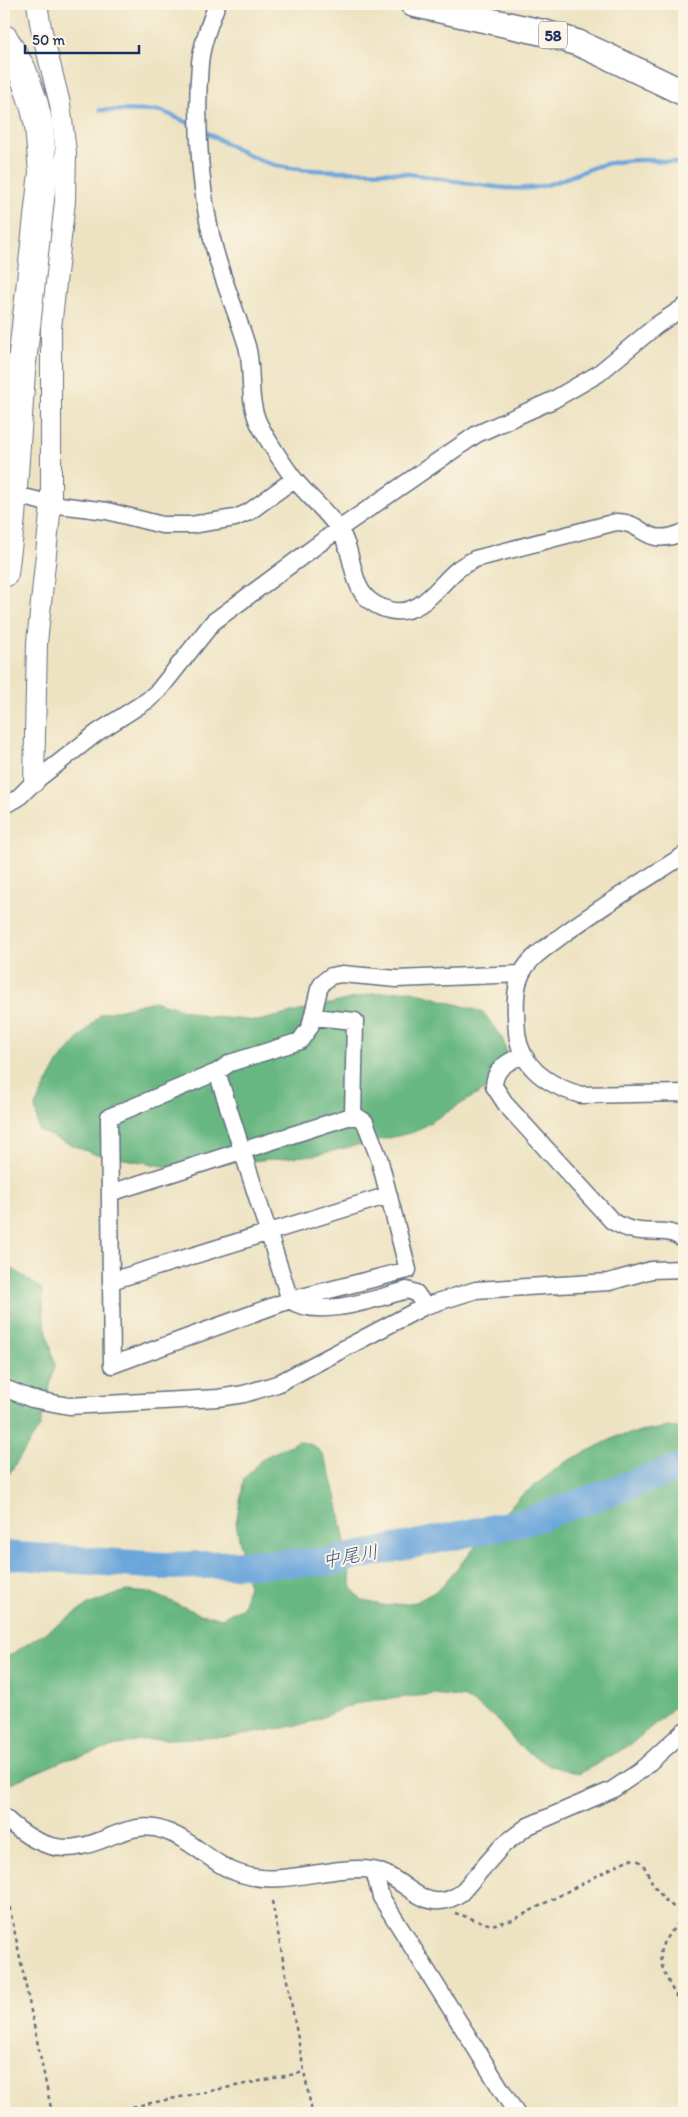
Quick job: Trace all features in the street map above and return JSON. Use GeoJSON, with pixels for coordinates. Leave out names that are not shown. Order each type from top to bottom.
{"type":"FeatureCollection","features":[{"type":"Feature","properties":{"kind":"highway"},"geometry":{"type":"LineString","coordinates":[[4,39],[22,70],[34,104],[39,126],[43,172],[21,362],[11,517],[4,572]]}},
{"type":"Feature","properties":{"kind":"main road","name":"58"},"geometry":{"type":"LineString","coordinates":[[413,4],[545,32],[578,43],[684,94]]}},
{"type":"Feature","properties":{"kind":"street"},"geometry":{"type":"LineString","coordinates":[[34,782],[37,644],[50,504],[51,328],[65,201],[66,152],[60,104],[40,28],[37,4]]}},
{"type":"Feature","properties":{"kind":"street"},"geometry":{"type":"LineString","coordinates":[[217,4],[207,30],[200,62],[198,127],[204,192],[217,257],[248,349],[251,403],[259,423],[294,479],[339,529],[346,542],[357,585],[366,597],[377,605],[391,610],[406,609],[419,605],[431,597],[460,568],[475,559],[616,522],[622,522],[650,536],[659,538],[670,538],[684,532]]}},
{"type":"Feature","properties":{"kind":"street"},"geometry":{"type":"LineString","coordinates":[[4,806],[18,798],[34,782],[98,732],[148,700],[159,690],[212,622],[339,529],[477,434],[552,400],[598,374],[657,325],[684,307]]}},
{"type":"Feature","properties":{"kind":"street"},"geometry":{"type":"LineString","coordinates":[[28,498],[50,504],[107,511],[162,525],[219,522],[249,512],[294,479]]}},
{"type":"Feature","properties":{"kind":"street"},"geometry":{"type":"LineString","coordinates":[[684,855],[593,912],[532,959],[521,974],[517,989],[516,1019],[522,1055],[539,1076],[565,1090],[581,1095],[684,1093]]}},
{"type":"Feature","properties":{"kind":"street"},"geometry":{"type":"LineString","coordinates":[[110,1193],[353,1116],[366,1122],[379,1158],[408,1270],[290,1300],[112,1365],[109,1117],[218,1072],[230,1063],[300,1041],[306,1036],[323,982],[331,976],[342,974],[397,979],[521,974]]}},
{"type":"Feature","properties":{"kind":"street"},"geometry":{"type":"LineString","coordinates":[[313,1017],[355,1022],[353,1116]]}},
{"type":"Feature","properties":{"kind":"street"},"geometry":{"type":"LineString","coordinates":[[522,1055],[500,1067],[496,1073],[494,1086],[506,1106],[612,1221],[633,1230],[677,1234],[684,1240]]}},
{"type":"Feature","properties":{"kind":"street"},"geometry":{"type":"LineString","coordinates":[[218,1072],[290,1300],[302,1307],[320,1308],[341,1306],[407,1290],[416,1293],[421,1298],[424,1306]]}},
{"type":"Feature","properties":{"kind":"street"},"geometry":{"type":"LineString","coordinates":[[111,1282],[389,1195]]}},
{"type":"Feature","properties":{"kind":"street"},"geometry":{"type":"LineString","coordinates":[[4,1388],[32,1399],[69,1406],[218,1398],[244,1394],[277,1384],[424,1306],[476,1290],[609,1282],[652,1270],[684,1269]]}},
{"type":"Feature","properties":{"kind":"street"},"geometry":{"type":"LineString","coordinates":[[4,1817],[28,1837],[54,1847],[82,1846],[133,1828],[148,1827],[165,1830],[182,1838],[209,1858],[229,1869],[253,1877],[288,1878],[355,1869],[374,1871],[390,1877],[417,1895],[440,1902],[453,1898],[461,1892],[503,1844],[528,1826],[612,1790],[640,1771],[684,1731]]}},
{"type":"Feature","properties":{"kind":"street"},"geometry":{"type":"LineString","coordinates":[[374,1871],[381,1897],[516,2113]]}},
{"type":"Feature","properties":{"kind":"path"},"geometry":{"type":"LineString","coordinates":[[440,1902],[449,1911],[491,1925],[501,1924],[513,1920],[630,1859],[634,1860],[644,1866],[654,1886],[666,1901],[684,1916],[663,1943],[660,1954],[666,1975],[684,2009]]}},
{"type":"Feature","properties":{"kind":"path"},"geometry":{"type":"LineString","coordinates":[[4,1886],[52,2113]]}},
{"type":"Feature","properties":{"kind":"path"},"geometry":{"type":"LineString","coordinates":[[272,1901],[312,2113]]}},
{"type":"Feature","properties":{"kind":"path"},"geometry":{"type":"LineString","coordinates":[[101,2113],[304,2072]]}},
{"type":"Feature","properties":{"kind":"green space"},"geometry":{"type":"Polygon","coordinates":[[[408,990],[483,1012],[503,1040],[509,1061],[491,1086],[414,1132],[315,1155],[175,1168],[91,1153],[39,1131],[35,1106],[59,1061],[101,1014],[154,1001],[204,1016],[258,1021],[371,994],[408,990]]]}},
{"type":"Feature","properties":{"kind":"green space"},"geometry":{"type":"Polygon","coordinates":[[[4,1263],[42,1289],[44,1319],[55,1365],[40,1427],[9,1474],[4,1476],[4,1263]]]}},
{"type":"Feature","properties":{"kind":"green space"},"geometry":{"type":"Polygon","coordinates":[[[669,1427],[684,1429],[684,1699],[630,1745],[579,1774],[548,1765],[519,1746],[494,1717],[465,1698],[435,1694],[360,1702],[305,1724],[231,1737],[139,1740],[65,1760],[4,1786],[4,1659],[90,1604],[126,1591],[152,1593],[200,1614],[222,1618],[244,1606],[248,1584],[236,1523],[244,1479],[263,1458],[299,1441],[317,1448],[324,1458],[335,1492],[352,1588],[361,1600],[386,1606],[416,1602],[438,1590],[516,1500],[564,1463],[618,1436],[669,1427]]]}},
{"type":"Feature","properties":{"kind":"waterway"},"geometry":{"type":"LineString","coordinates":[[100,110],[162,111],[195,126]]}},
{"type":"Feature","properties":{"kind":"waterway"},"geometry":{"type":"LineString","coordinates":[[202,130],[252,157],[273,165],[315,170],[409,174],[501,188],[538,187],[608,163],[652,160],[684,164]]}},
{"type":"Feature","properties":{"kind":"waterway","name":"中尾川"},"geometry":{"type":"LineString","coordinates":[[4,1555],[163,1566],[327,1562],[528,1521],[684,1466]]}}]}
